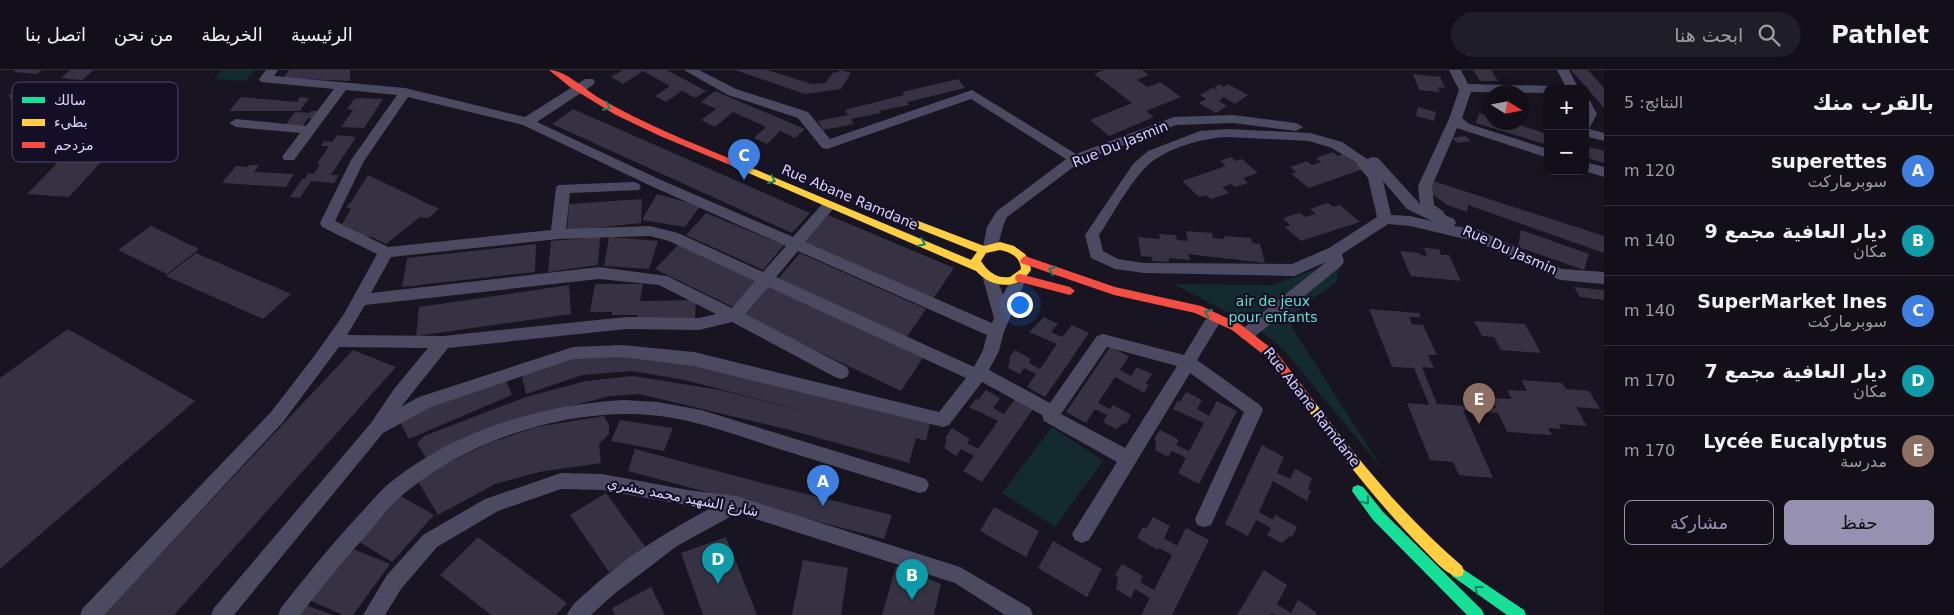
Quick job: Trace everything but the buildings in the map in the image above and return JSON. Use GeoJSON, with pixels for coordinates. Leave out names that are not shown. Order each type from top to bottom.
{"type":"FeatureCollection","features":[{"type":"Feature","properties":{"kind":"street"},"geometry":{"type":"LineString","coordinates":[[272,70],[265,79],[405,92],[527,122],[656,183],[797,243],[999,325]]}},
{"type":"Feature","properties":{"kind":"street","name":"Rue Abane Ramdane"},"geometry":{"type":"LineString","coordinates":[[553,70],[577,90],[600,104],[829,205],[977,267]]}},
{"type":"Feature","properties":{"kind":"street"},"geometry":{"type":"LineString","coordinates":[[690,70],[732,92],[803,115],[827,145],[972,94],[1075,159]]}},
{"type":"Feature","properties":{"kind":"street"},"geometry":{"type":"LineString","coordinates":[[1455,70],[1464,88],[1455,119],[1425,186],[1427,207],[1476,235]]}},
{"type":"Feature","properties":{"kind":"street"},"geometry":{"type":"LineString","coordinates":[[1564,70],[1571,85]]}},
{"type":"Feature","properties":{"kind":"street"},"geometry":{"type":"LineString","coordinates":[[578,74],[609,95],[657,118]]}},
{"type":"Feature","properties":{"kind":"street"},"geometry":{"type":"LineString","coordinates":[[527,122],[588,82]]}},
{"type":"Feature","properties":{"kind":"street"},"geometry":{"type":"LineString","coordinates":[[289,157],[343,86]]}},
{"type":"Feature","properties":{"kind":"street"},"geometry":{"type":"LineString","coordinates":[[1464,88],[1544,89]]}},
{"type":"Feature","properties":{"kind":"street"},"geometry":{"type":"LineString","coordinates":[[405,92],[358,160],[327,223],[386,252],[558,234],[650,231],[673,238],[978,374],[1053,413]]}},
{"type":"Feature","properties":{"kind":"street","name":"Rue Du Jasmin"},"geometry":{"type":"LineString","coordinates":[[986,249],[994,227],[1002,214],[1075,159],[1174,121],[1233,119],[1324,130],[1366,153],[1412,206],[1560,274],[1604,278]]}},
{"type":"Feature","properties":{"kind":"street"},"geometry":{"type":"LineString","coordinates":[[1455,119],[1464,127],[1544,153]]}},
{"type":"Feature","properties":{"kind":"street"},"geometry":{"type":"LineString","coordinates":[[236,123],[310,130]]}},
{"type":"Feature","properties":{"kind":"street"},"geometry":{"type":"LineString","coordinates":[[1385,219],[1375,178],[1360,159],[1337,145],[1310,137],[1228,133],[1205,134],[1153,154],[1138,167],[1092,235],[1096,254],[1115,264],[1144,268],[1294,270],[1334,252],[1385,219],[1410,221],[1476,235]]}},
{"type":"Feature","properties":{"kind":"street"},"geometry":{"type":"LineString","coordinates":[[1589,133],[1604,138]]}},
{"type":"Feature","properties":{"kind":"street"},"geometry":{"type":"LineString","coordinates":[[1589,167],[1604,172]]}},
{"type":"Feature","properties":{"kind":"street"},"geometry":{"type":"LineString","coordinates":[[558,234],[564,188],[634,187]]}},
{"type":"Feature","properties":{"kind":"street"},"geometry":{"type":"LineString","coordinates":[[334,341],[443,342],[626,323],[699,324],[734,316],[829,205]]}},
{"type":"Feature","properties":{"kind":"street"},"geometry":{"type":"LineString","coordinates":[[877,208],[986,249],[1000,246],[1010,248],[1019,253],[1025,260],[1114,291],[1197,309],[1216,316],[1247,334],[1273,356],[1371,485],[1417,535],[1450,566],[1481,591],[1519,615]]}},
{"type":"Feature","properties":{"kind":"street"},"geometry":{"type":"LineString","coordinates":[[986,249],[976,261],[977,267],[983,274],[992,279],[1001,282],[1019,278],[1079,294]]}},
{"type":"Feature","properties":{"kind":"street"},"geometry":{"type":"LineString","coordinates":[[90,615],[277,417],[334,341],[360,300],[386,252]]}},
{"type":"Feature","properties":{"kind":"street"},"geometry":{"type":"LineString","coordinates":[[1247,334],[1336,262],[1334,252]]}},
{"type":"Feature","properties":{"kind":"street"},"geometry":{"type":"LineString","coordinates":[[377,428],[425,402],[573,353],[622,351],[694,359],[943,420],[978,374],[991,351],[999,325],[1019,278],[1026,270],[1025,260]]}},
{"type":"Feature","properties":{"kind":"street"},"geometry":{"type":"LineString","coordinates":[[360,300],[599,273],[662,280],[841,372]]}},
{"type":"Feature","properties":{"kind":"street"},"geometry":{"type":"LineString","coordinates":[[992,279],[999,325]]}},
{"type":"Feature","properties":{"kind":"street","name":"Rue Abane Ramdane"},"geometry":{"type":"LineString","coordinates":[[1107,301],[1173,314],[1211,324],[1248,349],[1261,362]]}},
{"type":"Feature","properties":{"kind":"street"},"geometry":{"type":"LineString","coordinates":[[1082,534],[1211,324]]}},
{"type":"Feature","properties":{"kind":"street"},"geometry":{"type":"LineString","coordinates":[[1128,459],[1050,416],[1103,340],[1187,362],[1254,410],[1204,519]]}},
{"type":"Feature","properties":{"kind":"street"},"geometry":{"type":"LineString","coordinates":[[221,615],[377,428],[400,394],[443,342]]}},
{"type":"Feature","properties":{"kind":"street"},"geometry":{"type":"LineString","coordinates":[[288,615],[357,530],[393,492],[430,465],[477,442],[535,419],[581,409],[658,409],[716,422],[920,485]]}},
{"type":"Feature","properties":{"kind":"street","name":"Rue Abane Ramdane"},"geometry":{"type":"LineString","coordinates":[[1348,478],[1378,516],[1477,615]]}},
{"type":"Feature","properties":{"kind":"street","name":"شارغ الشهيد محمد مشري"},"geometry":{"type":"LineString","coordinates":[[373,615],[394,582],[430,541],[492,505],[561,481],[602,482],[688,498],[736,504],[960,576],[1023,615]]}},
{"type":"Feature","properties":{"kind":"street"},"geometry":{"type":"LineString","coordinates":[[577,615],[607,587],[670,540],[736,504]]}},
{"type":"Feature","properties":{"kind":"green space"},"geometry":{"type":"Polygon","coordinates":[[[221,70],[255,70],[246,81],[214,79],[221,70]]]}},
{"type":"Feature","properties":{"kind":"green space","name":"air de jeux pour enfants"},"geometry":{"type":"Polygon","coordinates":[[[1341,260],[1336,283],[1302,306],[1291,326],[1384,471],[1283,349],[1258,329],[1174,284],[1272,285],[1341,260]]]}},
{"type":"Feature","properties":{"kind":"green space"},"geometry":{"type":"Polygon","coordinates":[[[1052,427],[1103,461],[1055,527],[1002,493],[1052,427]]]}},
{"type":"Feature","properties":{"kind":"traffic: fast"},"geometry":{"type":"LineString","coordinates":[[1358,491],[1378,516],[1477,615]]}},
{"type":"Feature","properties":{"kind":"traffic: fast"},"geometry":{"type":"LineString","coordinates":[[1457,571],[1519,615]]}},
{"type":"Feature","properties":{"kind":"traffic: slow"},"geometry":{"type":"LineString","coordinates":[[733,163],[977,267]]}},
{"type":"Feature","properties":{"kind":"traffic: slow"},"geometry":{"type":"LineString","coordinates":[[888,213],[983,250]]}},
{"type":"Feature","properties":{"kind":"traffic: slow"},"geometry":{"type":"LineString","coordinates":[[1000,246],[1018,253],[1024,260],[1026,270],[1013,280],[999,281],[992,278],[980,268],[976,261],[983,250],[1000,246]]}},
{"type":"Feature","properties":{"kind":"traffic: slow"},"geometry":{"type":"LineString","coordinates":[[1309,403],[1378,492],[1416,533],[1457,571]]}},
{"type":"Feature","properties":{"kind":"traffic: jam"},"geometry":{"type":"LineString","coordinates":[[553,70],[573,86],[617,112],[663,134],[733,163]]}},
{"type":"Feature","properties":{"kind":"traffic: jam"},"geometry":{"type":"LineString","coordinates":[[1025,260],[1114,291],[1197,309],[1236,327],[1273,356],[1309,403]]}},
{"type":"Feature","properties":{"kind":"traffic: jam"},"geometry":{"type":"LineString","coordinates":[[1020,278],[1070,291]]}},
{"type":"Feature","properties":{"kind":"place","name":"SuperMarket Ines"},"geometry":{"type":"Point","coordinates":[744,180]}},
{"type":"Feature","properties":{"kind":"place","name":"Lycée Eucalyptus"},"geometry":{"type":"Point","coordinates":[1479,424]}},
{"type":"Feature","properties":{"kind":"place","name":"superettes"},"geometry":{"type":"Point","coordinates":[823,506]}},
{"type":"Feature","properties":{"kind":"place","name":"ديار العافية مجمع 7"},"geometry":{"type":"Point","coordinates":[718,584]}},
{"type":"Feature","properties":{"kind":"place","name":"ديار العافية مجمع 9"},"geometry":{"type":"Point","coordinates":[912,600]}}]}
